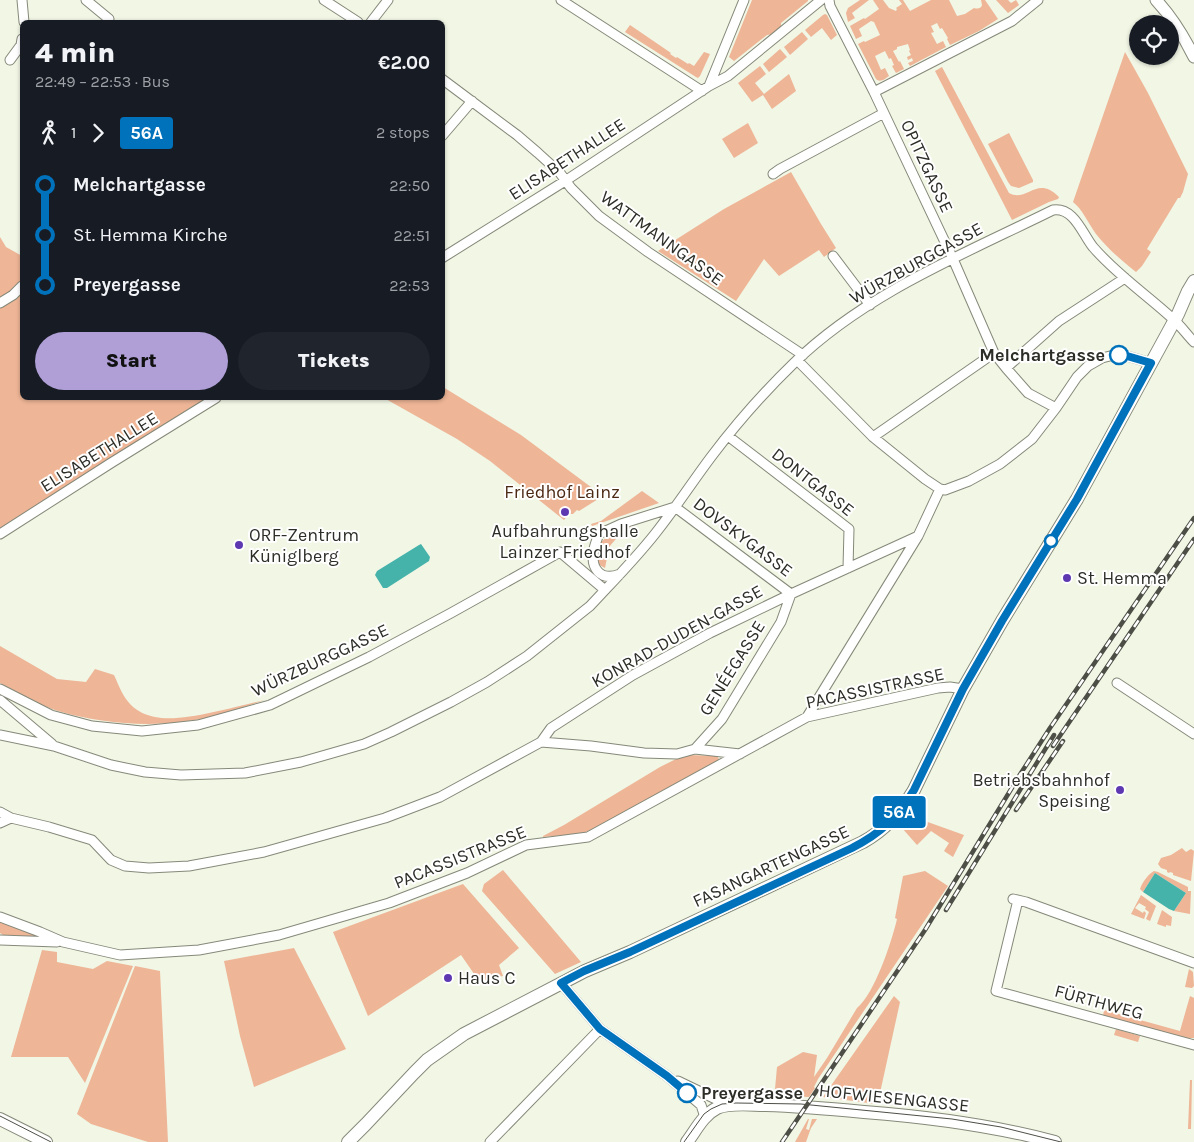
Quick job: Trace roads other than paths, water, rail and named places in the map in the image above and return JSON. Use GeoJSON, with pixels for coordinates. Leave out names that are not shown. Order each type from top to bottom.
{"type":"FeatureCollection","features":[{"type":"Feature","properties":{"kind":"main road","name":"FASANGARTENGASSE"},"geometry":{"type":"LineString","coordinates":[[348,1142],[414,1073],[446,1046],[464,1034],[584,971],[630,952],[872,837],[891,821],[909,798],[963,689],[1002,621],[1077,499],[1194,281]]}},
{"type":"Feature","properties":{"kind":"main road","name":"HOFWIESENGASSE"},"geometry":{"type":"LineString","coordinates":[[705,1117],[717,1108],[728,1105],[797,1106],[971,1123],[1020,1132],[1055,1142]]}},
{"type":"Feature","properties":{"kind":"main road"},"geometry":{"type":"LineString","coordinates":[[687,1142],[705,1117]]}},
{"type":"Feature","properties":{"kind":"main road"},"geometry":{"type":"LineString","coordinates":[[0,1119],[46,1142]]}},
{"type":"Feature","properties":{"kind":"street"},"geometry":{"type":"LineString","coordinates":[[22,0],[24,20]]}},
{"type":"Feature","properties":{"kind":"street"},"geometry":{"type":"LineString","coordinates":[[86,0],[109,20]]}},
{"type":"Feature","properties":{"kind":"street"},"geometry":{"type":"LineString","coordinates":[[324,0],[355,20]]}},
{"type":"Feature","properties":{"kind":"street"},"geometry":{"type":"LineString","coordinates":[[373,20],[388,0]]}},
{"type":"Feature","properties":{"kind":"street"},"geometry":{"type":"LineString","coordinates":[[561,0],[706,89],[744,0]]}},
{"type":"Feature","properties":{"kind":"street","name":"ELISABETHALLEE"},"geometry":{"type":"LineString","coordinates":[[445,256],[728,76],[821,0]]}},
{"type":"Feature","properties":{"kind":"street","name":"OPITZGASSE"},"geometry":{"type":"LineString","coordinates":[[828,0],[953,259],[994,353],[1028,393],[1056,408]]}},
{"type":"Feature","properties":{"kind":"street"},"geometry":{"type":"LineString","coordinates":[[874,92],[1012,21],[1038,0]]}},
{"type":"Feature","properties":{"kind":"street"},"geometry":{"type":"LineString","coordinates":[[1159,1],[1184,38],[1194,57]]}},
{"type":"Feature","properties":{"kind":"street"},"geometry":{"type":"LineString","coordinates":[[10,60],[20,47]]}},
{"type":"Feature","properties":{"kind":"street","name":"WATTMANNGASSE"},"geometry":{"type":"LineString","coordinates":[[445,81],[526,143],[560,173],[571,188],[599,216],[800,357],[873,437],[940,489]]}},
{"type":"Feature","properties":{"kind":"street"},"geometry":{"type":"LineString","coordinates":[[445,132],[472,101]]}},
{"type":"Feature","properties":{"kind":"street"},"geometry":{"type":"LineString","coordinates":[[773,174],[884,113]]}},
{"type":"Feature","properties":{"kind":"street","name":"WÜRZBURGGASSE"},"geometry":{"type":"LineString","coordinates":[[620,574],[658,530],[749,410],[800,357],[870,305],[917,277],[1053,210],[1059,209],[1069,213],[1092,246],[1103,258],[1174,321],[1194,342]]}},
{"type":"Feature","properties":{"kind":"street"},"geometry":{"type":"LineString","coordinates":[[833,256],[870,305]]}},
{"type":"Feature","properties":{"kind":"street"},"geometry":{"type":"LineString","coordinates":[[1006,368],[1059,321],[1125,278]]}},
{"type":"Feature","properties":{"kind":"street"},"geometry":{"type":"LineString","coordinates":[[0,303],[20,288]]}},
{"type":"Feature","properties":{"kind":"street"},"geometry":{"type":"LineString","coordinates":[[873,437],[994,353]]}},
{"type":"Feature","properties":{"kind":"street"},"geometry":{"type":"LineString","coordinates":[[807,718],[918,536],[940,489],[945,490],[961,485],[1000,464],[1032,439],[1077,377],[1088,366],[1102,358],[1114,355],[1127,356],[1151,363]]}},
{"type":"Feature","properties":{"kind":"street","name":"ELISABETHALLEE"},"geometry":{"type":"LineString","coordinates":[[0,534],[110,462],[213,400]]}},
{"type":"Feature","properties":{"kind":"street","name":"DONTGASSE"},"geometry":{"type":"LineString","coordinates":[[728,436],[848,530],[848,568]]}},
{"type":"Feature","properties":{"kind":"street"},"geometry":{"type":"LineString","coordinates":[[620,574],[614,577],[604,575],[597,571],[594,566],[594,548],[599,534],[621,524],[675,507]]}},
{"type":"Feature","properties":{"kind":"street","name":"DOVSKYGASSE"},"geometry":{"type":"LineString","coordinates":[[675,507],[791,594]]}},
{"type":"Feature","properties":{"kind":"street","name":"KONRAD-DUDEN-GASSE"},"geometry":{"type":"LineString","coordinates":[[0,812],[11,818],[92,840],[111,860],[125,866],[149,868],[189,866],[264,852],[385,818],[440,797],[542,742],[551,728],[634,674],[791,594],[918,536]]}},
{"type":"Feature","properties":{"kind":"street","name":"WÜRZBURGGASSE"},"geometry":{"type":"LineString","coordinates":[[0,690],[51,715],[92,726],[142,731],[198,725],[270,705],[369,657],[560,552],[605,590]]}},
{"type":"Feature","properties":{"kind":"street"},"geometry":{"type":"LineString","coordinates":[[0,735],[54,746],[111,765],[146,772],[181,775],[245,773],[322,756],[364,744],[391,732],[488,682],[527,656],[590,606],[620,574]]}},
{"type":"Feature","properties":{"kind":"street","name":"GENÉEGASSE"},"geometry":{"type":"LineString","coordinates":[[696,749],[722,719],[780,622],[791,594]]}},
{"type":"Feature","properties":{"kind":"street"},"geometry":{"type":"LineString","coordinates":[[1117,682],[1194,734]]}},
{"type":"Feature","properties":{"kind":"street","name":"PACASSISTRASSE"},"geometry":{"type":"LineString","coordinates":[[0,917],[63,942],[120,955],[199,950],[279,935],[389,903],[467,873],[526,845],[588,837],[807,718],[938,688],[963,689]]}},
{"type":"Feature","properties":{"kind":"street"},"geometry":{"type":"LineString","coordinates":[[0,700],[54,746]]}},
{"type":"Feature","properties":{"kind":"street"},"geometry":{"type":"LineString","coordinates":[[542,742],[644,753],[677,754],[696,749],[741,754]]}},
{"type":"Feature","properties":{"kind":"street"},"geometry":{"type":"LineString","coordinates":[[0,823],[11,818]]}},
{"type":"Feature","properties":{"kind":"street","name":"FÜRTHWEG"},"geometry":{"type":"LineString","coordinates":[[1194,963],[1016,900],[996,990],[1194,1045]]}},
{"type":"Feature","properties":{"kind":"street","name":"PACASSISTRASSE"},"geometry":{"type":"LineString","coordinates":[[0,940],[63,942]]}},
{"type":"Feature","properties":{"kind":"street","name":"HOFWIESENGASSE"},"geometry":{"type":"LineString","coordinates":[[561,983],[600,1029],[667,1076],[702,1105],[705,1117]]}},
{"type":"Feature","properties":{"kind":"street"},"geometry":{"type":"LineString","coordinates":[[490,1142],[600,1029]]}},
{"type":"Feature","properties":{"kind":"street","name":"HOFWIESENGASSE"},"geometry":{"type":"LineString","coordinates":[[667,1076],[728,1105]]}},
{"type":"Feature","properties":{"kind":"water"},"geometry":{"type":"Polygon","coordinates":[[[421,544],[430,557],[429,561],[387,588],[383,588],[375,575],[377,571],[421,544]]]}},
{"type":"Feature","properties":{"kind":"water"},"geometry":{"type":"Polygon","coordinates":[[[1155,873],[1186,893],[1174,911],[1143,892],[1155,873]]]}},
{"type":"Feature","properties":{"kind":"tram line"},"geometry":{"type":"LineString","coordinates":[[684,1142],[704,1114],[722,1104],[736,1103],[801,1104],[952,1119],[1001,1127],[1061,1142]]}},
{"type":"Feature","properties":{"kind":"tram line"},"geometry":{"type":"LineString","coordinates":[[0,1116],[51,1142]]}},
{"type":"Feature","properties":{"kind":"railway"},"geometry":{"type":"LineString","coordinates":[[782,1142],[925,930],[1050,728],[1194,518]]}},
{"type":"Feature","properties":{"kind":"railway"},"geometry":{"type":"LineString","coordinates":[[1053,746],[1194,539]]}},
{"type":"Feature","properties":{"kind":"railway"},"geometry":{"type":"LineString","coordinates":[[946,910],[1054,735]]}},
{"type":"Feature","properties":{"kind":"railway"},"geometry":{"type":"LineString","coordinates":[[1016,810],[1063,741]]}},
{"type":"Feature","properties":{"kind":"place","name":"Melchartgasse"},"geometry":{"type":"Point","coordinates":[1119,355]}},
{"type":"Feature","properties":{"kind":"place","name":"Aufbahrungshalle Lainzer Friedhof"},"geometry":{"type":"Point","coordinates":[565,512]}},
{"type":"Feature","properties":{"kind":"place","name":"ORF-Zentrum Küniglberg"},"geometry":{"type":"Point","coordinates":[239,545]}},
{"type":"Feature","properties":{"kind":"place","name":"St. Hemma"},"geometry":{"type":"Point","coordinates":[1067,578]}},
{"type":"Feature","properties":{"kind":"place","name":"Betriebsbahnhof Speising"},"geometry":{"type":"Point","coordinates":[1120,790]}},
{"type":"Feature","properties":{"kind":"place","name":"Haus C"},"geometry":{"type":"Point","coordinates":[448,978]}},
{"type":"Feature","properties":{"kind":"place","name":"Preyergasse"},"geometry":{"type":"Point","coordinates":[687,1093]}},
{"type":"Feature","properties":{"kind":"park label","name":"Friedhof Lainz"},"geometry":{"type":"Point","coordinates":[562,492]}}]}
